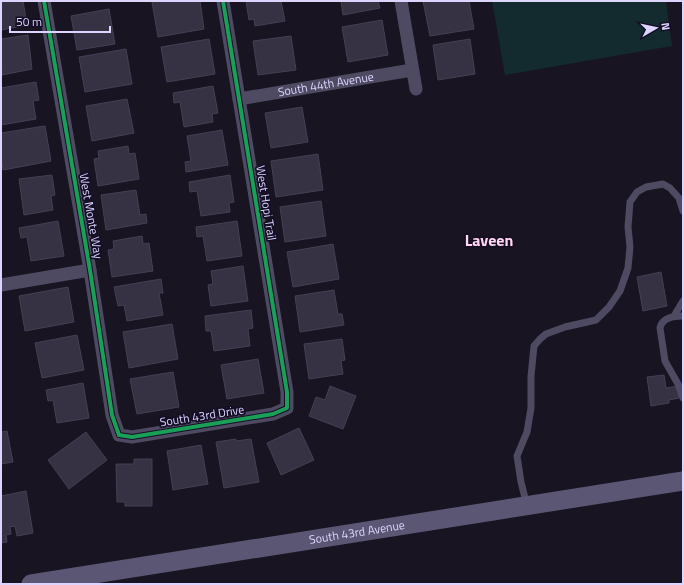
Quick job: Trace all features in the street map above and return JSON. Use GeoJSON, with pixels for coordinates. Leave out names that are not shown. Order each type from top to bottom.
{"type":"FeatureCollection","features":[{"type":"Feature","properties":{"kind":"street","name":"West Monte Way"},"geometry":{"type":"LineString","coordinates":[[44,1],[90,270],[112,415],[119,435]]}},
{"type":"Feature","properties":{"kind":"street","name":"West Hopi Trail"},"geometry":{"type":"LineString","coordinates":[[223,1],[287,392],[287,408]]}},
{"type":"Feature","properties":{"kind":"street"},"geometry":{"type":"LineString","coordinates":[[401,1],[416,89]]}},
{"type":"Feature","properties":{"kind":"street","name":"South 44th Avenue"},"geometry":{"type":"LineString","coordinates":[[239,99],[412,70]]}},
{"type":"Feature","properties":{"kind":"street"},"geometry":{"type":"LineString","coordinates":[[1,285],[90,270]]}},
{"type":"Feature","properties":{"kind":"street","name":"South 43rd Drive"},"geometry":{"type":"LineString","coordinates":[[119,435],[132,437],[273,414],[287,408]]}},
{"type":"Feature","properties":{"kind":"street","name":"South 43rd Avenue"},"geometry":{"type":"LineString","coordinates":[[31,584],[683,481]]}},
{"type":"Feature","properties":{"kind":"lane"},"geometry":{"type":"LineString","coordinates":[[527,506],[517,456],[527,432],[531,408],[531,376],[534,346],[540,338],[546,334],[565,327],[596,320],[620,291],[628,268],[630,247],[628,227],[630,202],[637,192],[646,186],[663,184],[670,188],[679,198],[683,211]]}},
{"type":"Feature","properties":{"kind":"lane"},"geometry":{"type":"LineString","coordinates":[[674,316],[683,301]]}},
{"type":"Feature","properties":{"kind":"lane"},"geometry":{"type":"LineString","coordinates":[[683,316],[674,316],[664,320],[661,324],[660,332],[665,362],[678,384],[683,398]]}},
{"type":"Feature","properties":{"kind":"green space"},"geometry":{"type":"Polygon","coordinates":[[[492,1],[666,1],[672,46],[505,75],[492,1]]]}},
{"type":"Feature","properties":{"kind":"building"},"geometry":{"type":"Polygon","coordinates":[[[1,1],[23,1],[27,25],[1,30],[1,1]]]}},
{"type":"Feature","properties":{"kind":"building"},"geometry":{"type":"Polygon","coordinates":[[[200,1],[204,29],[158,37],[152,2],[200,1]]]}},
{"type":"Feature","properties":{"kind":"building"},"geometry":{"type":"Polygon","coordinates":[[[246,1],[281,1],[285,21],[255,26],[254,19],[249,20],[246,1]]]}},
{"type":"Feature","properties":{"kind":"building"},"geometry":{"type":"Polygon","coordinates":[[[341,1],[378,1],[380,8],[343,15],[341,1]]]}},
{"type":"Feature","properties":{"kind":"building"},"geometry":{"type":"Polygon","coordinates":[[[423,1],[469,1],[474,29],[430,36],[423,1]]]}},
{"type":"Feature","properties":{"kind":"building"},"geometry":{"type":"Polygon","coordinates":[[[109,9],[115,44],[77,50],[71,16],[109,9]]]}},
{"type":"Feature","properties":{"kind":"building"},"geometry":{"type":"Polygon","coordinates":[[[382,20],[388,55],[348,62],[342,27],[382,20]]]}},
{"type":"Feature","properties":{"kind":"building"},"geometry":{"type":"Polygon","coordinates":[[[28,35],[32,69],[2,75],[1,39],[28,35]]]}},
{"type":"Feature","properties":{"kind":"building"},"geometry":{"type":"Polygon","coordinates":[[[291,36],[296,70],[258,75],[253,41],[291,36]]]}},
{"type":"Feature","properties":{"kind":"building"},"geometry":{"type":"Polygon","coordinates":[[[209,39],[215,74],[167,82],[161,47],[209,39]]]}},
{"type":"Feature","properties":{"kind":"building"},"geometry":{"type":"Polygon","coordinates":[[[470,39],[475,74],[438,80],[433,45],[470,39]]]}},
{"type":"Feature","properties":{"kind":"building"},"geometry":{"type":"Polygon","coordinates":[[[126,49],[132,84],[85,92],[79,57],[126,49]]]}},
{"type":"Feature","properties":{"kind":"building"},"geometry":{"type":"Polygon","coordinates":[[[36,82],[39,100],[33,101],[36,119],[1,125],[1,88],[36,82]]]}},
{"type":"Feature","properties":{"kind":"building"},"geometry":{"type":"Polygon","coordinates":[[[213,86],[218,113],[212,114],[213,122],[184,127],[180,102],[174,103],[173,93],[213,86]]]}},
{"type":"Feature","properties":{"kind":"building"},"geometry":{"type":"Polygon","coordinates":[[[127,99],[134,133],[92,141],[86,106],[127,99]]]}},
{"type":"Feature","properties":{"kind":"building"},"geometry":{"type":"Polygon","coordinates":[[[302,107],[308,142],[271,148],[265,113],[302,107]]]}},
{"type":"Feature","properties":{"kind":"building"},"geometry":{"type":"Polygon","coordinates":[[[45,126],[51,161],[3,170],[1,156],[1,133],[45,126]]]}},
{"type":"Feature","properties":{"kind":"building"},"geometry":{"type":"Polygon","coordinates":[[[222,130],[228,165],[186,172],[185,162],[191,161],[187,136],[222,130]]]}},
{"type":"Feature","properties":{"kind":"building"},"geometry":{"type":"Polygon","coordinates":[[[128,146],[129,154],[135,153],[139,179],[98,186],[94,159],[99,158],[98,151],[128,146]]]}},
{"type":"Feature","properties":{"kind":"building"},"geometry":{"type":"Polygon","coordinates":[[[318,154],[323,190],[276,197],[271,161],[318,154]]]}},
{"type":"Feature","properties":{"kind":"building"},"geometry":{"type":"Polygon","coordinates":[[[52,175],[55,195],[51,196],[53,210],[24,215],[19,179],[52,175]]]}},
{"type":"Feature","properties":{"kind":"building"},"geometry":{"type":"Polygon","coordinates":[[[230,175],[234,202],[229,203],[230,212],[201,216],[197,191],[190,192],[189,182],[230,175]]]}},
{"type":"Feature","properties":{"kind":"building"},"geometry":{"type":"Polygon","coordinates":[[[136,190],[140,215],[146,214],[147,223],[106,230],[101,195],[136,190]]]}},
{"type":"Feature","properties":{"kind":"building"},"geometry":{"type":"Polygon","coordinates":[[[321,201],[326,236],[285,242],[280,207],[321,201]]]}},
{"type":"Feature","properties":{"kind":"building"},"geometry":{"type":"Polygon","coordinates":[[[58,221],[64,256],[31,261],[27,237],[21,238],[19,228],[58,221]]]}},
{"type":"Feature","properties":{"kind":"building"},"geometry":{"type":"Polygon","coordinates":[[[237,221],[242,256],[207,261],[203,236],[197,237],[196,227],[237,221]]]}},
{"type":"Feature","properties":{"kind":"building"},"geometry":{"type":"Polygon","coordinates":[[[142,236],[143,244],[149,243],[153,271],[112,277],[108,250],[114,249],[113,241],[142,236]]]}},
{"type":"Feature","properties":{"kind":"building"},"geometry":{"type":"Polygon","coordinates":[[[333,244],[339,279],[293,287],[287,252],[333,244]]]}},
{"type":"Feature","properties":{"kind":"building"},"geometry":{"type":"Polygon","coordinates":[[[243,266],[248,301],[211,306],[208,285],[213,284],[211,271],[243,266]]]}},
{"type":"Feature","properties":{"kind":"building"},"geometry":{"type":"Polygon","coordinates":[[[661,272],[667,306],[643,311],[637,277],[661,272]]]}},
{"type":"Feature","properties":{"kind":"building"},"geometry":{"type":"Polygon","coordinates":[[[161,279],[163,293],[159,293],[163,315],[127,321],[124,305],[118,306],[114,287],[161,279]]]}},
{"type":"Feature","properties":{"kind":"building"},"geometry":{"type":"Polygon","coordinates":[[[68,287],[74,322],[25,331],[19,296],[68,287]]]}},
{"type":"Feature","properties":{"kind":"building"},"geometry":{"type":"Polygon","coordinates":[[[334,290],[338,314],[342,314],[344,325],[300,332],[295,296],[334,290]]]}},
{"type":"Feature","properties":{"kind":"building"},"geometry":{"type":"Polygon","coordinates":[[[251,310],[253,328],[248,329],[250,346],[214,351],[211,331],[206,331],[205,316],[251,310]]]}},
{"type":"Feature","properties":{"kind":"building"},"geometry":{"type":"Polygon","coordinates":[[[172,324],[178,359],[129,368],[123,332],[172,324]]]}},
{"type":"Feature","properties":{"kind":"building"},"geometry":{"type":"Polygon","coordinates":[[[77,335],[84,370],[42,378],[35,343],[77,335]]]}},
{"type":"Feature","properties":{"kind":"building"},"geometry":{"type":"Polygon","coordinates":[[[342,339],[345,360],[341,361],[343,374],[309,379],[304,344],[342,339]]]}},
{"type":"Feature","properties":{"kind":"building"},"geometry":{"type":"Polygon","coordinates":[[[258,359],[264,393],[227,399],[221,365],[258,359]]]}},
{"type":"Feature","properties":{"kind":"building"},"geometry":{"type":"Polygon","coordinates":[[[173,372],[179,407],[137,414],[130,379],[173,372]]]}},
{"type":"Feature","properties":{"kind":"building"},"geometry":{"type":"Polygon","coordinates":[[[664,375],[666,388],[678,386],[679,398],[669,400],[669,403],[651,406],[647,377],[664,375]]]}},
{"type":"Feature","properties":{"kind":"building"},"geometry":{"type":"Polygon","coordinates":[[[83,383],[89,418],[57,423],[53,400],[48,401],[46,390],[83,383]]]}},
{"type":"Feature","properties":{"kind":"building"},"geometry":{"type":"Polygon","coordinates":[[[330,386],[356,396],[343,429],[309,416],[316,397],[325,400],[330,386]]]}},
{"type":"Feature","properties":{"kind":"building"},"geometry":{"type":"Polygon","coordinates":[[[299,428],[314,460],[281,475],[267,443],[299,428]]]}},
{"type":"Feature","properties":{"kind":"building"},"geometry":{"type":"Polygon","coordinates":[[[7,431],[13,462],[1,464],[1,432],[7,431]]]}},
{"type":"Feature","properties":{"kind":"building"},"geometry":{"type":"Polygon","coordinates":[[[86,432],[107,460],[69,489],[48,460],[86,432]]]}},
{"type":"Feature","properties":{"kind":"building"},"geometry":{"type":"Polygon","coordinates":[[[236,439],[236,441],[251,439],[259,482],[224,488],[216,442],[236,439]]]}},
{"type":"Feature","properties":{"kind":"building"},"geometry":{"type":"Polygon","coordinates":[[[201,445],[208,484],[173,490],[167,451],[201,445]]]}},
{"type":"Feature","properties":{"kind":"building"},"geometry":{"type":"Polygon","coordinates":[[[134,459],[152,459],[152,506],[125,506],[125,502],[117,502],[116,464],[134,464],[134,459]]]}},
{"type":"Feature","properties":{"kind":"building"},"geometry":{"type":"Polygon","coordinates":[[[26,491],[33,533],[17,536],[15,526],[10,527],[11,534],[6,535],[7,542],[1,543],[1,496],[26,491]]]}},
{"type":"Feature","properties":{"kind":"cycle path"},"geometry":{"type":"LineString","coordinates":[[44,1],[90,270],[112,415],[119,435],[132,437],[273,414],[287,408],[287,392],[223,1]]}},
{"type":"Feature","properties":{"kind":"district","name":"Laveen"},"geometry":{"type":"Point","coordinates":[489,240]}}]}
